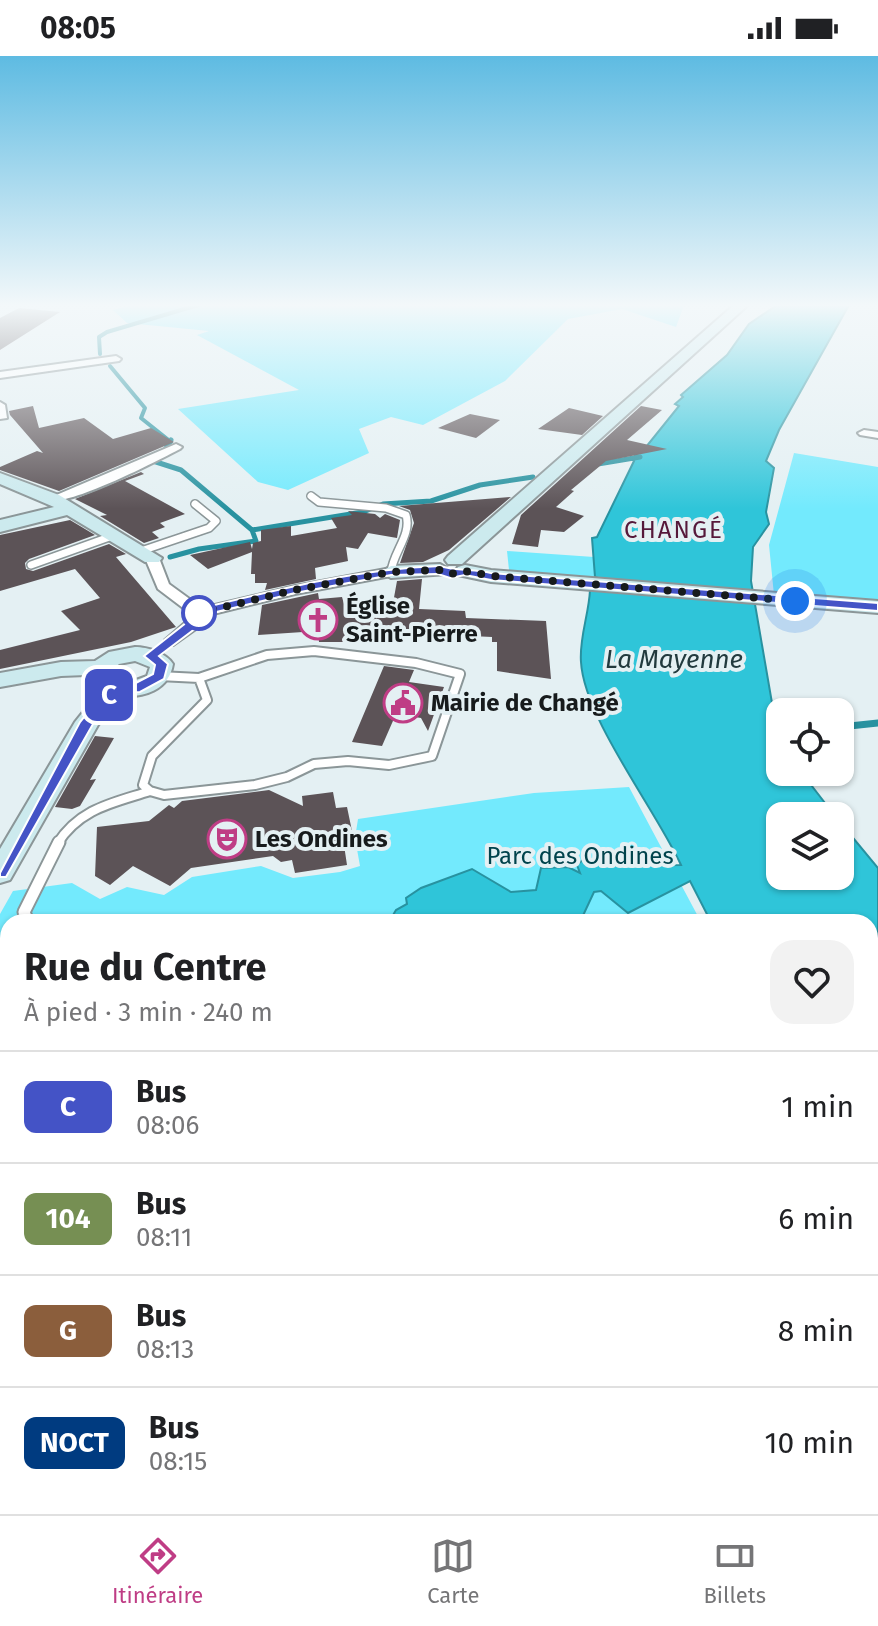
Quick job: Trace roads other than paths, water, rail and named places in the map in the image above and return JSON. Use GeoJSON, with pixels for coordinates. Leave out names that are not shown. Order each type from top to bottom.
{"type":"FeatureCollection","features":[{"type":"Feature","properties":{"kind":"street"},"geometry":{"type":"LineString","coordinates":[[453,567],[667,373]]}},
{"type":"Feature","properties":{"kind":"street"},"geometry":{"type":"LineString","coordinates":[[0,387],[4,380],[1,375]]}},
{"type":"Feature","properties":{"kind":"street"},"geometry":{"type":"LineString","coordinates":[[864,433],[878,435]]}},
{"type":"Feature","properties":{"kind":"street"},"geometry":{"type":"LineString","coordinates":[[0,526],[61,504],[176,447]]}},
{"type":"Feature","properties":{"kind":"street"},"geometry":{"type":"LineString","coordinates":[[0,478],[61,504],[147,554],[163,586],[199,613]]}},
{"type":"Feature","properties":{"kind":"street"},"geometry":{"type":"LineString","coordinates":[[0,680],[61,669],[135,689],[173,640],[192,625],[199,613],[295,590],[391,572],[453,567],[491,576],[878,607]]}},
{"type":"Feature","properties":{"kind":"street"},"geometry":{"type":"LineString","coordinates":[[0,873],[123,655],[155,666]]}},
{"type":"Feature","properties":{"kind":"lane"},"geometry":{"type":"LineString","coordinates":[[311,496],[319,502],[386,508],[406,515],[410,520],[407,536],[395,548],[391,572]]}},
{"type":"Feature","properties":{"kind":"lane"},"geometry":{"type":"LineString","coordinates":[[147,554],[209,528],[216,521],[195,504]]}},
{"type":"Feature","properties":{"kind":"lane"},"geometry":{"type":"LineString","coordinates":[[31,565],[116,535]]}},
{"type":"Feature","properties":{"kind":"lane"},"geometry":{"type":"LineString","coordinates":[[155,666],[199,678],[267,655],[314,651],[416,663],[460,674],[432,756],[389,765],[348,761],[314,764],[287,777],[255,785],[164,795],[150,791],[143,785],[152,756],[207,700],[199,678]]}},
{"type":"Feature","properties":{"kind":"lane"},"geometry":{"type":"LineString","coordinates":[[25,914],[59,842],[73,823],[95,808],[150,791]]}},
{"type":"Feature","properties":{"kind":"water","name":"La Mayenne"},"geometry":{"type":"Polygon","coordinates":[[[706,373],[811,373],[779,430],[766,461],[774,468],[766,512],[769,524],[753,547],[751,581],[771,698],[766,698],[766,786],[812,786],[824,802],[766,802],[766,890],[854,890],[854,839],[878,868],[878,914],[707,914],[690,881],[628,913],[601,891],[594,892],[584,914],[394,914],[407,904],[406,898],[421,888],[472,869],[511,892],[536,890],[541,868],[568,867],[580,873],[577,865],[586,857],[604,866],[681,865],[594,710],[585,685],[581,644],[590,590],[596,590],[598,578],[595,577],[592,538],[597,537],[634,461],[631,459],[646,447],[683,397],[681,395],[706,373]]]}},
{"type":"Feature","properties":{"kind":"waterway"},"geometry":{"type":"LineString","coordinates":[[116,373],[145,408],[141,418],[170,441]]}},
{"type":"Feature","properties":{"kind":"waterway"},"geometry":{"type":"LineString","coordinates":[[165,450],[170,441]]}},
{"type":"Feature","properties":{"kind":"waterway"},"geometry":{"type":"LineString","coordinates":[[598,464],[640,457]]}},
{"type":"Feature","properties":{"kind":"waterway"},"geometry":{"type":"LineString","coordinates":[[153,461],[181,470],[252,530]]}},
{"type":"Feature","properties":{"kind":"waterway"},"geometry":{"type":"LineString","coordinates":[[252,530],[363,512],[383,504],[431,501],[480,485],[533,477]]}},
{"type":"Feature","properties":{"kind":"waterway"},"geometry":{"type":"LineString","coordinates":[[170,557],[199,549],[256,541],[252,530]]}},
{"type":"Feature","properties":{"kind":"waterway"},"geometry":{"type":"LineString","coordinates":[[854,726],[878,723]]}},
{"type":"Feature","properties":{"kind":"place","name":"Église Saint-Pierre"},"geometry":{"type":"Point","coordinates":[318,620]}},
{"type":"Feature","properties":{"kind":"place","name":"Mairie de Changé"},"geometry":{"type":"Point","coordinates":[403,703]}},
{"type":"Feature","properties":{"kind":"place","name":"Les Ondines"},"geometry":{"type":"Point","coordinates":[227,839]}},
{"type":"Feature","properties":{"kind":"district","name":"CHANGÉ"},"geometry":{"type":"Point","coordinates":[674,530]}},
{"type":"Feature","properties":{"kind":"park label","name":"Parc des Ondines"},"geometry":{"type":"Point","coordinates":[580,856]}}]}
